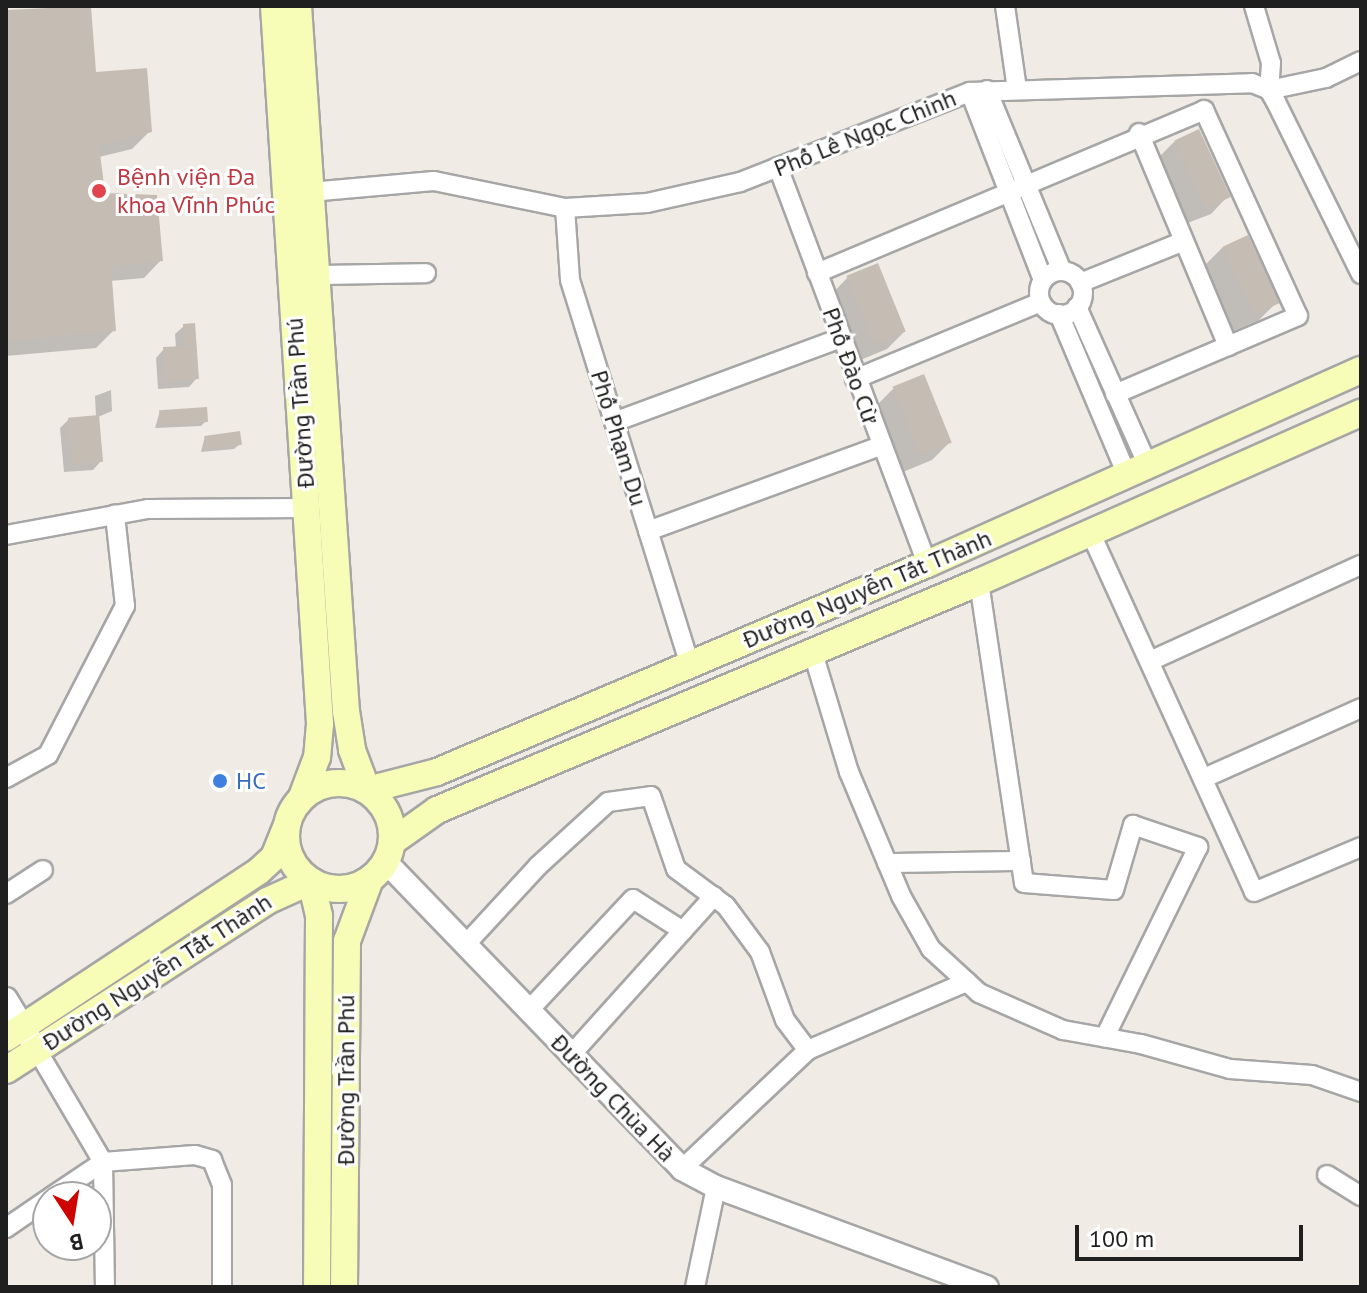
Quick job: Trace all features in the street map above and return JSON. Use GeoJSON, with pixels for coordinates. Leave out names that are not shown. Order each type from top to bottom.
{"type":"FeatureCollection","features":[{"type":"Feature","properties":{"kind":"main road","name":"Đường Trần Phú"},"geometry":{"type":"LineString","coordinates":[[274,6],[320,724],[317,757],[302,797]]}},
{"type":"Feature","properties":{"kind":"main road","name":"Đường Trần Phú"},"geometry":{"type":"LineString","coordinates":[[298,6],[346,711],[352,750],[367,790]]}},
{"type":"Feature","properties":{"kind":"main road","name":"Đường Nguyễn Tất Thành"},"geometry":{"type":"LineString","coordinates":[[367,790],[437,772],[927,564],[1361,370]]}},
{"type":"Feature","properties":{"kind":"main road","name":"Đường Nguyễn Tất Thành"},"geometry":{"type":"LineString","coordinates":[[382,861],[437,810],[1091,534],[1361,413]]}},
{"type":"Feature","properties":{"kind":"main road"},"geometry":{"type":"LineString","coordinates":[[1137,471],[1152,507]]}},
{"type":"Feature","properties":{"kind":"main road"},"geometry":{"type":"LineString","coordinates":[[334,783],[367,790],[387,813],[382,861],[341,889],[311,881],[290,858],[286,828],[302,797],[334,783]]}},
{"type":"Feature","properties":{"kind":"main road","name":"Đường Nguyễn Tất Thành"},"geometry":{"type":"LineString","coordinates":[[14,1032],[259,871],[274,857],[286,828]]}},
{"type":"Feature","properties":{"kind":"main road","name":"Đường Trần Phú"},"geometry":{"type":"LineString","coordinates":[[344,1287],[347,941],[382,861]]}},
{"type":"Feature","properties":{"kind":"main road","name":"Đường Trần Phú"},"geometry":{"type":"LineString","coordinates":[[311,881],[319,916],[317,1287]]}},
{"type":"Feature","properties":{"kind":"main road","name":"Đường Nguyễn Tất Thành"},"geometry":{"type":"LineString","coordinates":[[6,1070],[267,901],[311,881]]}},
{"type":"Feature","properties":{"kind":"street"},"geometry":{"type":"LineString","coordinates":[[1005,6],[1017,89]]}},
{"type":"Feature","properties":{"kind":"street"},"geometry":{"type":"LineString","coordinates":[[1254,6],[1271,63],[1269,90],[1309,160],[1361,274]]}},
{"type":"Feature","properties":{"kind":"street"},"geometry":{"type":"LineString","coordinates":[[1269,90],[1326,78],[1361,61]]}},
{"type":"Feature","properties":{"kind":"street","name":"Phố Lê Ngọc Chinh"},"geometry":{"type":"LineString","coordinates":[[310,192],[434,181],[565,208],[698,195],[978,91],[1176,82],[1252,83],[1269,90]]}},
{"type":"Feature","properties":{"kind":"street"},"geometry":{"type":"LineString","coordinates":[[978,91],[1018,189],[1062,271],[1080,283]]}},
{"type":"Feature","properties":{"kind":"street"},"geometry":{"type":"LineString","coordinates":[[817,273],[1018,189],[1139,133],[1204,110],[1298,316],[1115,394]]}},
{"type":"Feature","properties":{"kind":"street"},"geometry":{"type":"LineString","coordinates":[[1139,133],[1228,346]]}},
{"type":"Feature","properties":{"kind":"street","name":"Phố Đào Cừ"},"geometry":{"type":"LineString","coordinates":[[778,167],[880,446],[927,564]]}},
{"type":"Feature","properties":{"kind":"street"},"geometry":{"type":"LineString","coordinates":[[1018,189],[1043,280],[1041,302]]}},
{"type":"Feature","properties":{"kind":"street","name":"Phố Phạm Du"},"geometry":{"type":"LineString","coordinates":[[565,208],[570,280],[690,665]]}},
{"type":"Feature","properties":{"kind":"street"},"geometry":{"type":"LineString","coordinates":[[1137,471],[1068,310],[1080,283],[1184,241]]}},
{"type":"Feature","properties":{"kind":"street"},"geometry":{"type":"LineString","coordinates":[[1043,280],[1062,271]]}},
{"type":"Feature","properties":{"kind":"street"},"geometry":{"type":"LineString","coordinates":[[316,275],[426,273]]}},
{"type":"Feature","properties":{"kind":"street"},"geometry":{"type":"LineString","coordinates":[[855,379],[1041,302],[1068,310],[1115,394],[1137,471]]}},
{"type":"Feature","properties":{"kind":"street"},"geometry":{"type":"LineString","coordinates":[[614,422],[841,338]]}},
{"type":"Feature","properties":{"kind":"street"},"geometry":{"type":"LineString","coordinates":[[648,531],[880,446]]}},
{"type":"Feature","properties":{"kind":"street"},"geometry":{"type":"LineString","coordinates":[[6,535],[148,509],[306,508]]}},
{"type":"Feature","properties":{"kind":"street"},"geometry":{"type":"LineString","coordinates":[[6,778],[48,755],[125,606],[115,515]]}},
{"type":"Feature","properties":{"kind":"street"},"geometry":{"type":"LineString","coordinates":[[1091,534],[1254,892],[1361,847]]}},
{"type":"Feature","properties":{"kind":"street"},"geometry":{"type":"LineString","coordinates":[[1150,661],[1361,565]]}},
{"type":"Feature","properties":{"kind":"street"},"geometry":{"type":"LineString","coordinates":[[979,582],[1024,883],[1114,890],[1133,825],[1198,847],[1105,1037]]}},
{"type":"Feature","properties":{"kind":"street"},"geometry":{"type":"LineString","coordinates":[[813,653],[849,772],[887,863],[931,949],[979,993],[1063,1030],[1105,1037],[1230,1069],[1312,1075],[1361,1092]]}},
{"type":"Feature","properties":{"kind":"street"},"geometry":{"type":"LineString","coordinates":[[1204,778],[1361,708]]}},
{"type":"Feature","properties":{"kind":"street"},"geometry":{"type":"LineString","coordinates":[[467,943],[538,866],[608,802],[651,796],[676,869],[714,896],[760,952],[785,1020],[808,1050]]}},
{"type":"Feature","properties":{"kind":"street","name":"Đường Chùa Hà"},"geometry":{"type":"LineString","coordinates":[[382,861],[467,943],[570,1056],[682,1169],[716,1187],[987,1287]]}},
{"type":"Feature","properties":{"kind":"street"},"geometry":{"type":"LineString","coordinates":[[887,863],[1021,861]]}},
{"type":"Feature","properties":{"kind":"street"},"geometry":{"type":"LineString","coordinates":[[6,894],[43,870]]}},
{"type":"Feature","properties":{"kind":"street"},"geometry":{"type":"LineString","coordinates":[[570,1056],[714,896]]}},
{"type":"Feature","properties":{"kind":"street"},"geometry":{"type":"LineString","coordinates":[[529,1010],[633,899],[683,931]]}},
{"type":"Feature","properties":{"kind":"street"},"geometry":{"type":"LineString","coordinates":[[682,1169],[808,1050],[967,982]]}},
{"type":"Feature","properties":{"kind":"street"},"geometry":{"type":"LineString","coordinates":[[6,999],[14,1032],[37,1050],[103,1162],[105,1287]]}},
{"type":"Feature","properties":{"kind":"street"},"geometry":{"type":"LineString","coordinates":[[75,1181],[103,1162],[195,1155],[212,1160],[222,1185],[222,1287]]}},
{"type":"Feature","properties":{"kind":"street"},"geometry":{"type":"LineString","coordinates":[[1327,1175],[1361,1196]]}},
{"type":"Feature","properties":{"kind":"street"},"geometry":{"type":"LineString","coordinates":[[695,1287],[716,1187]]}},
{"type":"Feature","properties":{"kind":"street"},"geometry":{"type":"LineString","coordinates":[[6,1228],[32,1210]]}},
{"type":"Feature","properties":{"kind":"building"},"geometry":{"type":"Polygon","coordinates":[[[91,6],[96,72],[147,68],[152,132],[99,145],[105,193],[157,195],[163,261],[111,266],[116,331],[7,341],[6,10],[91,6]]]}},
{"type":"Feature","properties":{"kind":"building"},"geometry":{"type":"Polygon","coordinates":[[[1199,129],[1231,197],[1206,208],[1175,140],[1199,129]]]}},
{"type":"Feature","properties":{"kind":"building"},"geometry":{"type":"Polygon","coordinates":[[[1248,235],[1280,303],[1254,315],[1223,247],[1248,235]]]}},
{"type":"Feature","properties":{"kind":"building"},"geometry":{"type":"Polygon","coordinates":[[[878,263],[906,332],[874,344],[846,276],[878,263]]]}},
{"type":"Feature","properties":{"kind":"building"},"geometry":{"type":"Polygon","coordinates":[[[195,323],[199,379],[166,381],[163,347],[184,346],[183,324],[195,323]]]}},
{"type":"Feature","properties":{"kind":"building"},"geometry":{"type":"Polygon","coordinates":[[[924,374],[952,443],[920,455],[892,387],[924,374]]]}},
{"type":"Feature","properties":{"kind":"building"},"geometry":{"type":"Polygon","coordinates":[[[207,407],[208,422],[160,425],[159,410],[207,407]]]}},
{"type":"Feature","properties":{"kind":"building"},"geometry":{"type":"Polygon","coordinates":[[[99,415],[103,462],[72,465],[68,418],[99,415]]]}},
{"type":"Feature","properties":{"kind":"building"},"geometry":{"type":"Polygon","coordinates":[[[240,431],[242,445],[206,450],[204,436],[240,431]]]}},
{"type":"Feature","properties":{"kind":"place","name":"Bệnh viện Đa khoa Vĩnh Phúc"},"geometry":{"type":"Point","coordinates":[99,191]}},
{"type":"Feature","properties":{"kind":"place","name":"HC"},"geometry":{"type":"Point","coordinates":[220,781]}}]}
